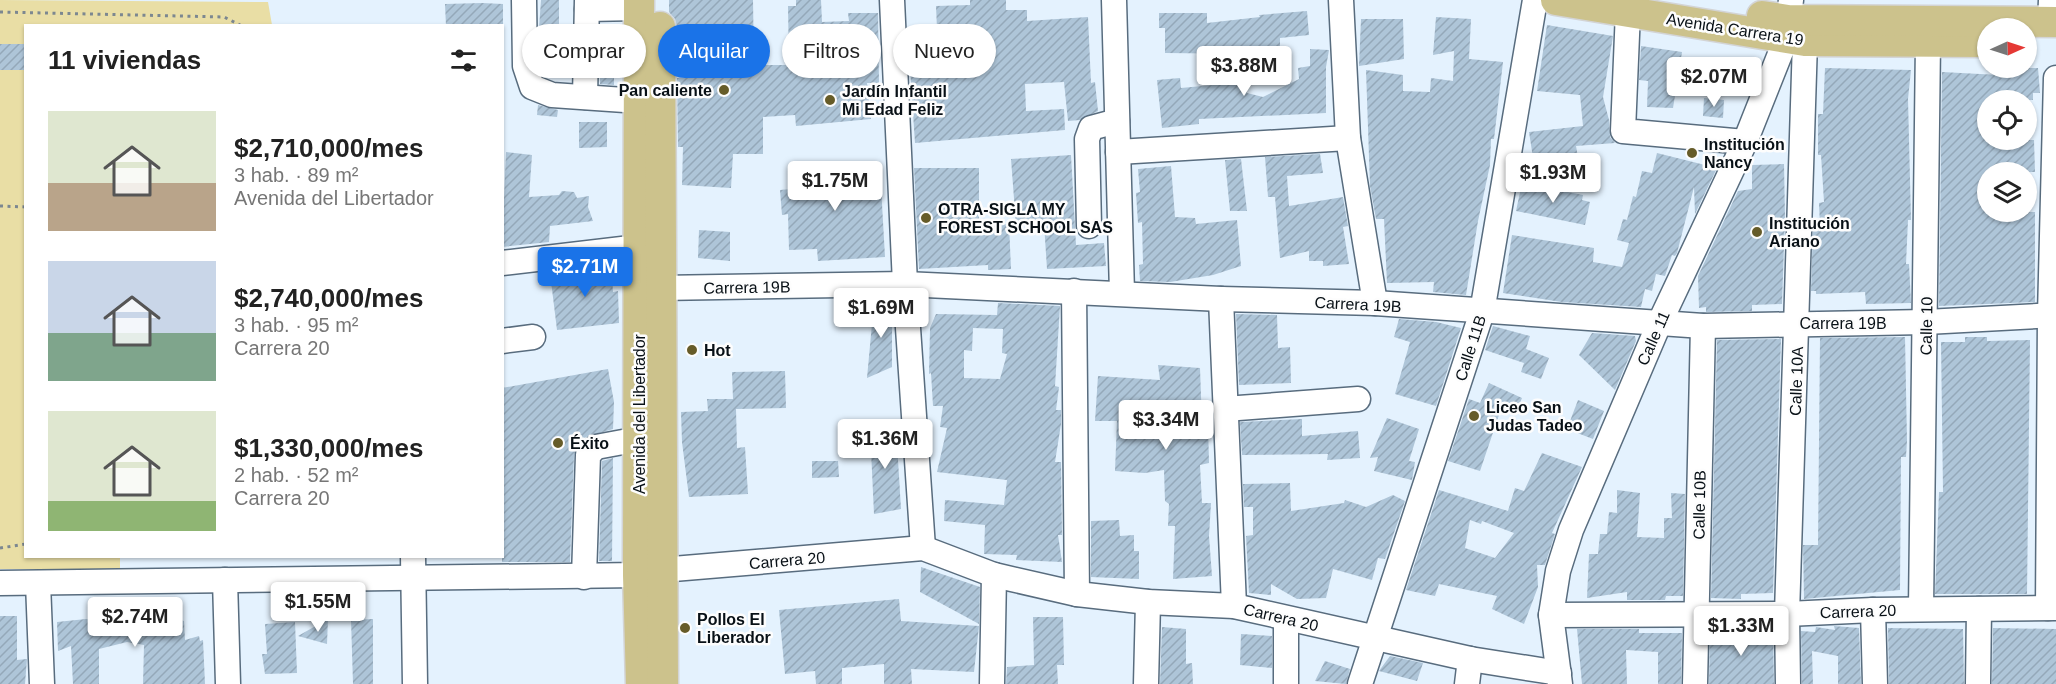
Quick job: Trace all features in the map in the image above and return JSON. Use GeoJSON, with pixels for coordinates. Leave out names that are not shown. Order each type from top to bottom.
{"type":"FeatureCollection","features":[{"type":"Feature","properties":{"kind":"main road","name":"Avenida Carrera 19"},"geometry":{"type":"LineString","coordinates":[[1556,0],[1628,10],[1793,25],[1928,42],[1977,42]]}},
{"type":"Feature","properties":{"kind":"main road","name":"Avenida Carrera 19"},"geometry":{"type":"LineString","coordinates":[[1662,0],[1793,25],[1832,10],[2053,22]]}},
{"type":"Feature","properties":{"kind":"main road","name":"Avenida del Libertador"},"geometry":{"type":"LineString","coordinates":[[646,3],[639,101],[639,439],[650,573],[663,684]]}},
{"type":"Feature","properties":{"kind":"main road","name":"Avenida del Libertador"},"geometry":{"type":"LineString","coordinates":[[641,684],[650,573],[660,288],[646,3]]}},
{"type":"Feature","properties":{"kind":"main road","name":"Avenida Carrera 19"},"geometry":{"type":"LineString","coordinates":[[2037,34],[2053,22]]}},
{"type":"Feature","properties":{"kind":"street"},"geometry":{"type":"LineString","coordinates":[[524,0],[525,66],[532,87],[552,95],[639,101]]}},
{"type":"Feature","properties":{"kind":"street"},"geometry":{"type":"LineString","coordinates":[[892,0],[905,284],[923,548]]}},
{"type":"Feature","properties":{"kind":"street"},"geometry":{"type":"LineString","coordinates":[[1114,0],[1122,293]]}},
{"type":"Feature","properties":{"kind":"street"},"geometry":{"type":"LineString","coordinates":[[1341,0],[1348,138],[1375,303]]}},
{"type":"Feature","properties":{"kind":"street","name":"Calle 11B"},"geometry":{"type":"LineString","coordinates":[[1360,684],[1482,312],[1535,0]]}},
{"type":"Feature","properties":{"kind":"street"},"geometry":{"type":"LineString","coordinates":[[585,97],[587,4],[646,3]]}},
{"type":"Feature","properties":{"kind":"street"},"geometry":{"type":"LineString","coordinates":[[1628,10],[1623,131],[1745,142]]}},
{"type":"Feature","properties":{"kind":"street","name":"Calle 11"},"geometry":{"type":"LineString","coordinates":[[1560,679],[1551,615],[1558,571],[1571,530],[1659,324],[1745,142],[1793,25]]}},
{"type":"Feature","properties":{"kind":"street","name":"Calle 10A"},"geometry":{"type":"LineString","coordinates":[[1788,684],[1788,614],[1798,322],[1793,25]]}},
{"type":"Feature","properties":{"kind":"street","name":"Calle 10"},"geometry":{"type":"LineString","coordinates":[[1921,609],[1928,42]]}},
{"type":"Feature","properties":{"kind":"street"},"geometry":{"type":"LineString","coordinates":[[2052,608],[2056,78]]}},
{"type":"Feature","properties":{"kind":"street"},"geometry":{"type":"LineString","coordinates":[[1089,226],[1087,139],[1091,128],[1117,121]]}},
{"type":"Feature","properties":{"kind":"street"},"geometry":{"type":"LineString","coordinates":[[1118,152],[1348,138]]}},
{"type":"Feature","properties":{"kind":"street"},"geometry":{"type":"LineString","coordinates":[[504,263],[639,247]]}},
{"type":"Feature","properties":{"kind":"street","name":"Carrera 19B"},"geometry":{"type":"LineString","coordinates":[[660,288],[905,284],[1221,299],[1375,303],[1703,326],[1798,322],[1926,322],[2053,315]]}},
{"type":"Feature","properties":{"kind":"street"},"geometry":{"type":"LineString","coordinates":[[1074,291],[1077,594]]}},
{"type":"Feature","properties":{"kind":"street"},"geometry":{"type":"LineString","coordinates":[[1221,299],[1234,606]]}},
{"type":"Feature","properties":{"kind":"street","name":"Calle 10B"},"geometry":{"type":"LineString","coordinates":[[1695,684],[1703,326]]}},
{"type":"Feature","properties":{"kind":"street"},"geometry":{"type":"LineString","coordinates":[[504,341],[533,337]]}},
{"type":"Feature","properties":{"kind":"street"},"geometry":{"type":"LineString","coordinates":[[1225,409],[1358,399]]}},
{"type":"Feature","properties":{"kind":"street"},"geometry":{"type":"LineString","coordinates":[[584,577],[588,454],[596,447],[639,439]]}},
{"type":"Feature","properties":{"kind":"street","name":"Carrera 20"},"geometry":{"type":"LineString","coordinates":[[0,583],[225,580],[414,568],[584,577],[923,548],[994,575],[1077,594],[1148,602],[1234,606],[1560,679]]}},
{"type":"Feature","properties":{"kind":"street"},"geometry":{"type":"LineString","coordinates":[[414,568],[415,684]]}},
{"type":"Feature","properties":{"kind":"street"},"geometry":{"type":"LineString","coordinates":[[992,684],[994,575]]}},
{"type":"Feature","properties":{"kind":"street"},"geometry":{"type":"LineString","coordinates":[[225,580],[228,684]]}},
{"type":"Feature","properties":{"kind":"street"},"geometry":{"type":"LineString","coordinates":[[38,583],[42,684]]}},
{"type":"Feature","properties":{"kind":"street"},"geometry":{"type":"LineString","coordinates":[[1146,684],[1148,602]]}},
{"type":"Feature","properties":{"kind":"street","name":"Carrera 20"},"geometry":{"type":"LineString","coordinates":[[1551,615],[1788,614],[1872,610],[2052,608]]}},
{"type":"Feature","properties":{"kind":"street"},"geometry":{"type":"LineString","coordinates":[[1978,684],[1979,609]]}},
{"type":"Feature","properties":{"kind":"street"},"geometry":{"type":"LineString","coordinates":[[1872,610],[1875,684]]}},
{"type":"Feature","properties":{"kind":"street"},"geometry":{"type":"LineString","coordinates":[[1286,619],[1286,684]]}},
{"type":"Feature","properties":{"kind":"street"},"geometry":{"type":"LineString","coordinates":[[1467,684],[1470,659]]}},
{"type":"Feature","properties":{"kind":"path"},"geometry":{"type":"LineString","coordinates":[[0,12],[224,17],[238,24]]}},
{"type":"Feature","properties":{"kind":"path"},"geometry":{"type":"LineString","coordinates":[[0,206],[24,207]]}},
{"type":"Feature","properties":{"kind":"path"},"geometry":{"type":"LineString","coordinates":[[0,548],[24,544]]}},
{"type":"Feature","properties":{"kind":"shaded area"},"geometry":{"type":"Polygon","coordinates":[[[0,0],[268,2],[272,24],[24,24],[24,558],[120,558],[120,569],[0,569],[0,0]]]}},
{"type":"Feature","properties":{"kind":"building"},"geometry":{"type":"Polygon","coordinates":[[[541,0],[559,0],[559,24],[539,24],[541,0]]]}},
{"type":"Feature","properties":{"kind":"building"},"geometry":{"type":"Polygon","coordinates":[[[669,0],[753,0],[753,24],[676,24],[669,12],[669,0]]]}},
{"type":"Feature","properties":{"kind":"building"},"geometry":{"type":"Polygon","coordinates":[[[796,0],[821,0],[822,22],[849,21],[848,13],[878,13],[878,24],[788,24],[788,6],[796,6],[796,0]]]}},
{"type":"Feature","properties":{"kind":"building"},"geometry":{"type":"Polygon","coordinates":[[[970,0],[1006,0],[1006,10],[1027,10],[1027,21],[1088,17],[1091,83],[1095,82],[1098,111],[1080,120],[1068,121],[1064,82],[1025,84],[1026,111],[1064,109],[1065,130],[915,143],[911,78],[996,78],[996,24],[937,24],[936,6],[970,5],[970,0]]]}},
{"type":"Feature","properties":{"kind":"building"},"geometry":{"type":"Polygon","coordinates":[[[445,4],[503,4],[503,24],[446,24],[445,4]]]}},
{"type":"Feature","properties":{"kind":"building"},"geometry":{"type":"Polygon","coordinates":[[[1307,11],[1309,35],[1280,38],[1280,54],[1254,47],[1255,54],[1165,53],[1165,28],[1159,28],[1159,13],[1207,13],[1207,23],[1307,11]]]}},
{"type":"Feature","properties":{"kind":"building"},"geometry":{"type":"Polygon","coordinates":[[[1436,17],[1471,19],[1469,59],[1503,62],[1494,139],[1491,139],[1490,165],[1466,295],[1433,292],[1434,282],[1387,283],[1384,219],[1376,219],[1370,186],[1366,70],[1403,75],[1403,91],[1430,92],[1431,78],[1453,81],[1454,51],[1433,55],[1436,17]]]}},
{"type":"Feature","properties":{"kind":"building"},"geometry":{"type":"Polygon","coordinates":[[[1361,19],[1403,19],[1404,59],[1359,66],[1361,19]]]}},
{"type":"Feature","properties":{"kind":"building"},"geometry":{"type":"Polygon","coordinates":[[[1547,25],[1613,36],[1603,97],[1609,120],[1610,137],[1615,143],[1576,146],[1580,169],[1536,177],[1529,132],[1583,126],[1580,95],[1537,91],[1547,25]]]}},
{"type":"Feature","properties":{"kind":"building"},"geometry":{"type":"Polygon","coordinates":[[[0,44],[24,44],[24,70],[0,70],[0,44]]]}},
{"type":"Feature","properties":{"kind":"building"},"geometry":{"type":"Polygon","coordinates":[[[1641,46],[1682,52],[1673,108],[1647,107],[1648,81],[1639,80],[1641,46]]]}},
{"type":"Feature","properties":{"kind":"building"},"geometry":{"type":"Polygon","coordinates":[[[1310,49],[1329,50],[1326,67],[1326,113],[1199,119],[1199,124],[1162,128],[1157,80],[1180,78],[1181,88],[1213,85],[1212,74],[1245,71],[1247,93],[1263,97],[1299,79],[1298,68],[1310,66],[1310,49]]]}},
{"type":"Feature","properties":{"kind":"building"},"geometry":{"type":"Polygon","coordinates":[[[770,65],[782,65],[782,78],[879,78],[879,83],[867,83],[871,119],[796,126],[795,115],[763,117],[763,154],[733,154],[731,188],[682,185],[683,147],[678,147],[677,78],[770,78],[770,65]]]}},
{"type":"Feature","properties":{"kind":"building"},"geometry":{"type":"Polygon","coordinates":[[[1825,68],[1911,70],[1908,99],[1911,220],[1908,220],[1906,264],[1909,264],[1911,303],[1866,304],[1865,292],[1816,294],[1816,291],[1811,291],[1813,226],[1820,226],[1819,203],[1824,202],[1821,155],[1818,155],[1818,114],[1823,114],[1825,68]]]}},
{"type":"Feature","properties":{"kind":"building"},"geometry":{"type":"Polygon","coordinates":[[[2038,68],[2040,93],[2037,93],[2037,90],[1977,90],[1977,150],[2034,150],[2035,162],[1977,162],[1977,222],[2035,222],[2035,302],[1939,306],[1942,72],[1977,74],[1977,78],[2037,78],[2038,68]]]}},
{"type":"Feature","properties":{"kind":"building"},"geometry":{"type":"Polygon","coordinates":[[[600,78],[614,78],[614,85],[600,84],[600,78]]]}},
{"type":"Feature","properties":{"kind":"building"},"geometry":{"type":"Polygon","coordinates":[[[1704,98],[1724,100],[1723,118],[1703,116],[1704,98]]]}},
{"type":"Feature","properties":{"kind":"building"},"geometry":{"type":"Polygon","coordinates":[[[538,105],[558,110],[557,117],[537,115],[538,105]]]}},
{"type":"Feature","properties":{"kind":"building"},"geometry":{"type":"Polygon","coordinates":[[[579,122],[607,122],[607,147],[579,148],[579,122]]]}},
{"type":"Feature","properties":{"kind":"building"},"geometry":{"type":"Polygon","coordinates":[[[506,152],[532,155],[529,197],[559,195],[562,191],[574,192],[577,198],[589,196],[588,207],[593,221],[550,226],[549,242],[504,247],[506,152]]]}},
{"type":"Feature","properties":{"kind":"building"},"geometry":{"type":"Polygon","coordinates":[[[1657,153],[1717,168],[1695,214],[1694,187],[1677,253],[1675,256],[1672,255],[1665,276],[1656,274],[1652,291],[1645,289],[1641,307],[1562,302],[1503,293],[1512,235],[1594,248],[1593,262],[1622,267],[1629,243],[1617,240],[1623,219],[1627,220],[1633,196],[1636,197],[1642,171],[1652,173],[1657,153]]]}},
{"type":"Feature","properties":{"kind":"building"},"geometry":{"type":"Polygon","coordinates":[[[1320,154],[1323,173],[1287,176],[1289,206],[1343,197],[1348,226],[1343,227],[1349,264],[1323,266],[1323,261],[1309,261],[1309,251],[1280,258],[1275,197],[1268,197],[1265,157],[1320,154]]]}},
{"type":"Feature","properties":{"kind":"building"},"geometry":{"type":"Polygon","coordinates":[[[1071,155],[1076,245],[1104,243],[1106,266],[1047,269],[1044,223],[1016,225],[1011,159],[1071,155]]]}},
{"type":"Feature","properties":{"kind":"building"},"geometry":{"type":"Polygon","coordinates":[[[1241,159],[1247,211],[1230,211],[1225,160],[1241,159]]]}},
{"type":"Feature","properties":{"kind":"building"},"geometry":{"type":"Polygon","coordinates":[[[790,163],[806,163],[807,167],[824,166],[824,168],[880,168],[885,257],[818,261],[817,249],[789,250],[788,214],[782,215],[780,190],[791,189],[790,163]]]}},
{"type":"Feature","properties":{"kind":"building"},"geometry":{"type":"Polygon","coordinates":[[[1784,164],[1782,304],[1752,305],[1752,311],[1706,312],[1706,307],[1699,308],[1698,276],[1738,191],[1752,189],[1752,165],[1784,164]]]}},
{"type":"Feature","properties":{"kind":"building"},"geometry":{"type":"Polygon","coordinates":[[[1171,166],[1175,217],[1195,218],[1196,224],[1237,220],[1241,266],[1213,275],[1170,282],[1140,281],[1139,265],[1143,264],[1142,222],[1138,223],[1136,193],[1140,192],[1138,169],[1171,166]]]}},
{"type":"Feature","properties":{"kind":"building"},"geometry":{"type":"Polygon","coordinates":[[[914,168],[979,168],[979,225],[1009,224],[1011,269],[988,270],[988,265],[919,269],[914,168]]]}},
{"type":"Feature","properties":{"kind":"building"},"geometry":{"type":"Polygon","coordinates":[[[1522,183],[1583,195],[1582,200],[1590,202],[1585,225],[1516,211],[1522,183]]]}},
{"type":"Feature","properties":{"kind":"building"},"geometry":{"type":"Polygon","coordinates":[[[699,230],[730,232],[730,261],[698,258],[699,230]]]}},
{"type":"Feature","properties":{"kind":"building"},"geometry":{"type":"Polygon","coordinates":[[[611,266],[613,292],[618,291],[619,323],[557,330],[550,273],[611,266]]]}},
{"type":"Feature","properties":{"kind":"building"},"geometry":{"type":"Polygon","coordinates":[[[892,301],[892,367],[867,378],[874,302],[892,301]]]}},
{"type":"Feature","properties":{"kind":"building"},"geometry":{"type":"Polygon","coordinates":[[[998,303],[1060,306],[1055,386],[1059,387],[1056,410],[1061,410],[1061,424],[1055,462],[1061,462],[1062,535],[1058,535],[1062,562],[1016,560],[1017,555],[984,554],[985,525],[944,521],[945,500],[1004,505],[1007,480],[937,472],[947,428],[940,427],[943,406],[933,406],[931,373],[929,374],[930,328],[936,314],[997,315],[998,303]],[[973,328],[972,351],[964,350],[964,378],[1000,379],[1007,354],[1002,353],[1003,329],[973,328]]]}},
{"type":"Feature","properties":{"kind":"building"},"geometry":{"type":"Polygon","coordinates":[[[1236,314],[1277,315],[1278,348],[1290,347],[1291,383],[1239,385],[1236,314]]]}},
{"type":"Feature","properties":{"kind":"building"},"geometry":{"type":"Polygon","coordinates":[[[1399,319],[1436,322],[1461,328],[1436,406],[1395,394],[1410,342],[1394,337],[1399,319]]]}},
{"type":"Feature","properties":{"kind":"building"},"geometry":{"type":"Polygon","coordinates":[[[1493,326],[1530,336],[1526,349],[1549,358],[1541,379],[1521,372],[1524,363],[1485,350],[1493,326]]]}},
{"type":"Feature","properties":{"kind":"building"},"geometry":{"type":"Polygon","coordinates":[[[1592,333],[1635,336],[1636,341],[1615,390],[1579,355],[1592,333]]]}},
{"type":"Feature","properties":{"kind":"building"},"geometry":{"type":"Polygon","coordinates":[[[1905,337],[1907,441],[1906,457],[1901,457],[1900,590],[1804,599],[1803,545],[1818,545],[1820,338],[1905,337]]]}},
{"type":"Feature","properties":{"kind":"building"},"geometry":{"type":"Polygon","coordinates":[[[1965,337],[1987,337],[1987,341],[2030,340],[2027,594],[1935,594],[1939,492],[1943,492],[1941,342],[1965,342],[1965,337]]]}},
{"type":"Feature","properties":{"kind":"building"},"geometry":{"type":"Polygon","coordinates":[[[1781,339],[1773,593],[1741,594],[1741,599],[1711,598],[1717,340],[1781,339]]]}},
{"type":"Feature","properties":{"kind":"building"},"geometry":{"type":"Polygon","coordinates":[[[1158,365],[1200,368],[1202,424],[1208,424],[1209,463],[1200,465],[1202,503],[1211,503],[1209,536],[1212,576],[1173,579],[1175,526],[1168,526],[1169,504],[1165,501],[1164,470],[1145,473],[1115,471],[1117,421],[1095,421],[1098,376],[1160,380],[1158,365]]]}},
{"type":"Feature","properties":{"kind":"building","name":"Éxito"},"geometry":{"type":"Polygon","coordinates":[[[608,369],[614,402],[613,429],[586,437],[578,445],[574,455],[570,562],[502,562],[504,558],[504,388],[608,369]]]}},
{"type":"Feature","properties":{"kind":"building"},"geometry":{"type":"Polygon","coordinates":[[[785,371],[786,408],[736,409],[737,448],[745,447],[748,494],[689,497],[682,442],[681,412],[708,411],[707,399],[733,399],[732,372],[785,371]]]}},
{"type":"Feature","properties":{"kind":"building"},"geometry":{"type":"Polygon","coordinates":[[[1489,383],[1522,398],[1515,415],[1501,409],[1480,471],[1448,461],[1469,399],[1480,403],[1489,383]]]}},
{"type":"Feature","properties":{"kind":"building"},"geometry":{"type":"Polygon","coordinates":[[[1578,400],[1604,411],[1593,439],[1567,429],[1578,400]]]}},
{"type":"Feature","properties":{"kind":"building"},"geometry":{"type":"Polygon","coordinates":[[[1387,418],[1419,429],[1409,461],[1415,462],[1412,480],[1374,471],[1378,457],[1370,458],[1387,418]]]}},
{"type":"Feature","properties":{"kind":"building"},"geometry":{"type":"Polygon","coordinates":[[[1302,419],[1302,436],[1358,431],[1360,458],[1327,460],[1328,454],[1242,455],[1240,422],[1302,419]]]}},
{"type":"Feature","properties":{"kind":"building"},"geometry":{"type":"Polygon","coordinates":[[[896,427],[901,509],[874,514],[870,429],[896,427]]]}},
{"type":"Feature","properties":{"kind":"building"},"geometry":{"type":"Polygon","coordinates":[[[1542,453],[1582,467],[1552,533],[1555,534],[1545,565],[1537,565],[1538,587],[1524,624],[1492,609],[1497,596],[1439,584],[1435,596],[1406,590],[1439,490],[1508,511],[1515,488],[1524,491],[1542,453]],[[1470,520],[1465,548],[1495,558],[1514,533],[1482,521],[1481,524],[1470,520]]]}},
{"type":"Feature","properties":{"kind":"building"},"geometry":{"type":"Polygon","coordinates":[[[613,458],[612,561],[599,561],[602,461],[613,458]]]}},
{"type":"Feature","properties":{"kind":"building"},"geometry":{"type":"Polygon","coordinates":[[[812,461],[838,461],[839,477],[812,478],[812,461]]]}},
{"type":"Feature","properties":{"kind":"building"},"geometry":{"type":"Polygon","coordinates":[[[1290,483],[1291,511],[1344,503],[1345,500],[1366,507],[1393,495],[1405,501],[1385,559],[1378,558],[1372,580],[1333,569],[1326,598],[1297,599],[1271,584],[1271,595],[1249,593],[1246,536],[1253,535],[1253,507],[1244,507],[1243,484],[1290,483]]]}},
{"type":"Feature","properties":{"kind":"building"},"geometry":{"type":"Polygon","coordinates":[[[1617,490],[1640,493],[1637,537],[1664,538],[1664,518],[1672,518],[1671,493],[1685,494],[1683,596],[1666,596],[1665,600],[1627,600],[1627,592],[1587,598],[1589,554],[1598,554],[1600,534],[1607,534],[1609,512],[1617,513],[1617,490]]]}},
{"type":"Feature","properties":{"kind":"building"},"geometry":{"type":"Polygon","coordinates":[[[1119,520],[1120,536],[1134,535],[1134,551],[1139,551],[1139,579],[1091,577],[1091,521],[1119,520]]]}},
{"type":"Feature","properties":{"kind":"building"},"geometry":{"type":"Polygon","coordinates":[[[921,567],[980,587],[979,624],[920,592],[921,567]]]}},
{"type":"Feature","properties":{"kind":"building"},"geometry":{"type":"Polygon","coordinates":[[[899,599],[901,621],[979,626],[974,672],[911,669],[912,684],[884,684],[884,664],[842,668],[842,684],[816,684],[815,671],[785,674],[779,610],[899,599]]]}},
{"type":"Feature","properties":{"kind":"building"},"geometry":{"type":"Polygon","coordinates":[[[0,616],[17,616],[17,660],[27,659],[25,684],[0,684],[0,616]]]}},
{"type":"Feature","properties":{"kind":"building"},"geometry":{"type":"Polygon","coordinates":[[[126,616],[145,616],[145,619],[171,617],[184,621],[185,640],[199,636],[200,641],[203,640],[205,684],[143,684],[144,645],[127,642],[99,649],[99,684],[73,684],[71,646],[58,651],[57,622],[86,619],[126,622],[126,616]]]}},
{"type":"Feature","properties":{"kind":"building"},"geometry":{"type":"Polygon","coordinates":[[[1033,617],[1063,617],[1064,665],[1057,665],[1058,684],[1006,684],[1007,667],[1034,665],[1033,617]]]}},
{"type":"Feature","properties":{"kind":"building"},"geometry":{"type":"Polygon","coordinates":[[[328,619],[327,644],[298,636],[328,619]]]}},
{"type":"Feature","properties":{"kind":"building"},"geometry":{"type":"Polygon","coordinates":[[[373,619],[373,684],[353,684],[351,620],[373,619]]]}},
{"type":"Feature","properties":{"kind":"building"},"geometry":{"type":"Polygon","coordinates":[[[295,622],[297,673],[265,674],[262,654],[267,654],[265,624],[295,622]]]}},
{"type":"Feature","properties":{"kind":"building"},"geometry":{"type":"Polygon","coordinates":[[[1834,626],[1859,628],[1861,684],[1838,684],[1838,656],[1812,651],[1813,684],[1802,684],[1801,631],[1815,632],[1816,627],[1835,630],[1834,626]]]}},
{"type":"Feature","properties":{"kind":"building"},"geometry":{"type":"Polygon","coordinates":[[[1162,627],[1186,629],[1186,664],[1192,663],[1193,684],[1160,684],[1162,627]]]}},
{"type":"Feature","properties":{"kind":"building"},"geometry":{"type":"Polygon","coordinates":[[[1888,628],[1963,629],[1964,684],[1889,684],[1888,628]]]}},
{"type":"Feature","properties":{"kind":"building"},"geometry":{"type":"Polygon","coordinates":[[[1993,628],[2056,629],[2056,684],[1992,684],[1993,628]]]}},
{"type":"Feature","properties":{"kind":"building"},"geometry":{"type":"Polygon","coordinates":[[[1577,629],[1639,629],[1639,633],[1682,633],[1681,684],[1658,684],[1658,652],[1626,650],[1627,684],[1582,684],[1577,629]]]}},
{"type":"Feature","properties":{"kind":"building"},"geometry":{"type":"Polygon","coordinates":[[[1710,630],[1773,631],[1774,684],[1709,684],[1710,630]]]}},
{"type":"Feature","properties":{"kind":"building"},"geometry":{"type":"Polygon","coordinates":[[[1241,634],[1272,636],[1272,668],[1240,665],[1241,634]]]}},
{"type":"Feature","properties":{"kind":"building"},"geometry":{"type":"Polygon","coordinates":[[[1390,656],[1423,663],[1417,681],[1379,671],[1390,656]]]}},
{"type":"Feature","properties":{"kind":"building"},"geometry":{"type":"Polygon","coordinates":[[[1325,661],[1350,669],[1346,684],[1315,681],[1325,661]]]}},
{"type":"Feature","properties":{"kind":"place","name":"Pan caliente"},"geometry":{"type":"Point","coordinates":[724,90]}},
{"type":"Feature","properties":{"kind":"place","name":"Jardín Infantil Mi Edad Feliz"},"geometry":{"type":"Point","coordinates":[830,100]}},
{"type":"Feature","properties":{"kind":"place","name":"Institución Nancy"},"geometry":{"type":"Point","coordinates":[1692,153]}},
{"type":"Feature","properties":{"kind":"place","name":"OTRA-SIGLA MY FOREST SCHOOL SAS"},"geometry":{"type":"Point","coordinates":[926,218]}},
{"type":"Feature","properties":{"kind":"place","name":"Institución Ariano"},"geometry":{"type":"Point","coordinates":[1757,232]}},
{"type":"Feature","properties":{"kind":"place","name":"Hot"},"geometry":{"type":"Point","coordinates":[692,350]}},
{"type":"Feature","properties":{"kind":"place","name":"Liceo San Judas Tadeo"},"geometry":{"type":"Point","coordinates":[1474,416]}},
{"type":"Feature","properties":{"kind":"place","name":"Éxito"},"geometry":{"type":"Point","coordinates":[558,443]}},
{"type":"Feature","properties":{"kind":"place","name":"Pollos El Liberador"},"geometry":{"type":"Point","coordinates":[685,628]}}]}
